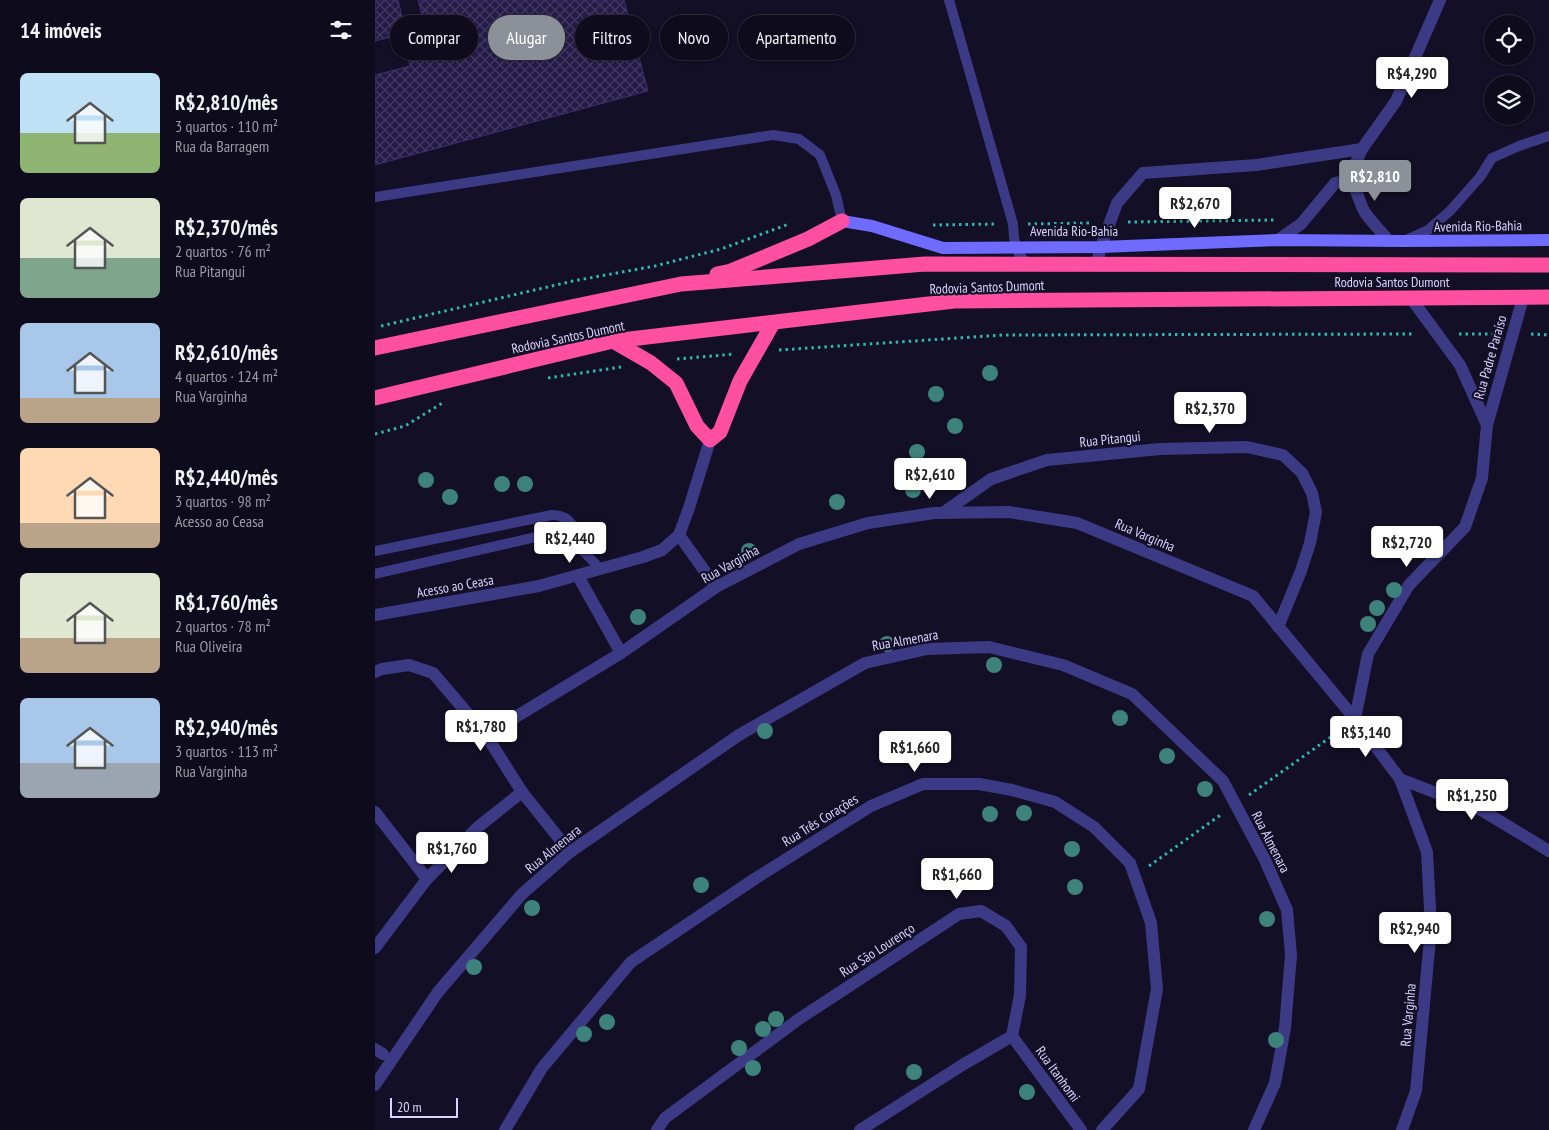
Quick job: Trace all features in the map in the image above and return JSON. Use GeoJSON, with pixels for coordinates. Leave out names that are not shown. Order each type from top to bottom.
{"type":"FeatureCollection","features":[{"type":"Feature","properties":{"kind":"highway"},"geometry":{"type":"LineString","coordinates":[[681,284],[731,271],[807,239],[842,221]]}},
{"type":"Feature","properties":{"kind":"highway","name":"Rodovia Santos Dumont"},"geometry":{"type":"LineString","coordinates":[[375,348],[681,284],[925,264],[1549,265]]}},
{"type":"Feature","properties":{"kind":"highway","name":"Rodovia Santos Dumont"},"geometry":{"type":"LineString","coordinates":[[375,398],[613,341],[954,301],[1410,297],[1549,298]]}},
{"type":"Feature","properties":{"kind":"highway"},"geometry":{"type":"LineString","coordinates":[[613,341],[651,363],[677,383],[697,426],[710,440],[720,432],[740,381],[773,323]]}},
{"type":"Feature","properties":{"kind":"street"},"geometry":{"type":"LineString","coordinates":[[1348,180],[1362,149],[1396,101],[1440,0]]}},
{"type":"Feature","properties":{"kind":"street"},"geometry":{"type":"LineString","coordinates":[[1097,263],[1117,203],[1143,173],[1256,164],[1362,149]]}},
{"type":"Feature","properties":{"kind":"street"},"geometry":{"type":"LineString","coordinates":[[1278,240],[1301,224],[1335,183],[1348,180]]}},
{"type":"Feature","properties":{"kind":"street"},"geometry":{"type":"LineString","coordinates":[[1348,180],[1355,186],[1368,217],[1389,241]]}},
{"type":"Feature","properties":{"kind":"street","name":"Avenida Rio-Bahia"},"geometry":{"type":"LineString","coordinates":[[842,221],[872,226],[943,248],[1015,246],[1101,247],[1278,240],[1549,240]]}},
{"type":"Feature","properties":{"kind":"street","name":"Rua Padre Paraíso"},"geometry":{"type":"LineString","coordinates":[[1410,297],[1460,365],[1487,425]]}},
{"type":"Feature","properties":{"kind":"street","name":"Rua Padre Paraíso"},"geometry":{"type":"LineString","coordinates":[[1355,719],[1368,654],[1409,585],[1465,527],[1482,478],[1487,425],[1523,298]]}},
{"type":"Feature","properties":{"kind":"street","name":"Acesso ao Ceasa"},"geometry":{"type":"LineString","coordinates":[[375,615],[539,586],[643,558],[662,550],[679,535],[710,440]]}},
{"type":"Feature","properties":{"kind":"street","name":"Rua Pitangui"},"geometry":{"type":"LineString","coordinates":[[943,513],[991,479],[1047,460],[1160,449],[1247,447],[1283,455],[1302,473],[1312,493],[1316,512],[1310,543],[1301,571],[1278,627]]}},
{"type":"Feature","properties":{"kind":"street","name":"Rua Varginha"},"geometry":{"type":"LineString","coordinates":[[487,735],[621,654],[715,587],[799,544],[868,523],[943,513],[1009,512],[1077,522],[1253,596],[1355,719],[1400,779],[1427,852],[1431,928],[1416,1091],[1401,1130]]}},
{"type":"Feature","properties":{"kind":"street"},"geometry":{"type":"LineString","coordinates":[[679,535],[715,587]]}},
{"type":"Feature","properties":{"kind":"street"},"geometry":{"type":"LineString","coordinates":[[578,576],[621,654]]}},
{"type":"Feature","properties":{"kind":"street","name":"Rua Almenara"},"geometry":{"type":"LineString","coordinates":[[375,1085],[438,992],[522,894],[570,852],[739,735],[865,663],[927,649],[989,646],[1071,669],[1132,694],[1223,781],[1265,860],[1287,910],[1291,955],[1285,1028],[1275,1084],[1254,1130]]}},
{"type":"Feature","properties":{"kind":"street"},"geometry":{"type":"LineString","coordinates":[[375,672],[382,669],[409,665],[433,673],[487,735],[522,792],[570,852]]}},
{"type":"Feature","properties":{"kind":"street"},"geometry":{"type":"LineString","coordinates":[[1400,779],[1483,811],[1549,852]]}},
{"type":"Feature","properties":{"kind":"street","name":"Rua Três Corações"},"geometry":{"type":"LineString","coordinates":[[505,1130],[542,1068],[631,962],[756,878],[871,806],[923,784],[979,784],[1012,790],[1055,802],[1094,827],[1129,863],[1135,877],[1151,923],[1157,989],[1139,1089],[1102,1130]]}},
{"type":"Feature","properties":{"kind":"street"},"geometry":{"type":"LineString","coordinates":[[375,948],[427,879],[478,827],[522,792]]}},
{"type":"Feature","properties":{"kind":"street"},"geometry":{"type":"LineString","coordinates":[[375,812],[427,879]]}},
{"type":"Feature","properties":{"kind":"street","name":"Rua São Lourenço"},"geometry":{"type":"LineString","coordinates":[[657,1130],[665,1118],[799,1019],[959,914],[981,911],[1006,926],[1021,946],[1020,995],[1012,1036]]}},
{"type":"Feature","properties":{"kind":"street"},"geometry":{"type":"LineString","coordinates":[[860,1130],[1012,1036]]}},
{"type":"Feature","properties":{"kind":"street","name":"Rua Itanhomi"},"geometry":{"type":"LineString","coordinates":[[1012,1036],[1081,1130]]}},
{"type":"Feature","properties":{"kind":"lane"},"geometry":{"type":"LineString","coordinates":[[949,0],[1013,224],[1015,246],[1022,259],[1027,263]]}},
{"type":"Feature","properties":{"kind":"lane"},"geometry":{"type":"LineString","coordinates":[[375,197],[773,135],[799,139],[820,155],[836,194],[842,221]]}},
{"type":"Feature","properties":{"kind":"lane"},"geometry":{"type":"LineString","coordinates":[[1403,241],[1428,230],[1450,211],[1480,177],[1492,158],[1549,136]]}},
{"type":"Feature","properties":{"kind":"lane"},"geometry":{"type":"LineString","coordinates":[[375,551],[559,514],[566,518],[577,530],[584,551]]}},
{"type":"Feature","properties":{"kind":"lane"},"geometry":{"type":"LineString","coordinates":[[375,574],[549,534],[564,538],[584,551],[600,569]]}},
{"type":"Feature","properties":{"kind":"path"},"geometry":{"type":"LineString","coordinates":[[544,378],[686,358],[1003,335],[1549,335]]}},
{"type":"Feature","properties":{"kind":"path"},"geometry":{"type":"LineString","coordinates":[[375,434],[405,426],[450,397]]}},
{"type":"Feature","properties":{"kind":"building"},"geometry":{"type":"Polygon","coordinates":[[[375,0],[398,0],[402,15],[390,15],[390,37],[375,41],[375,0]]]}},
{"type":"Feature","properties":{"kind":"building"},"geometry":{"type":"Polygon","coordinates":[[[418,0],[624,0],[628,15],[575,15],[575,60],[640,60],[648,91],[375,165],[375,75],[410,66],[408,60],[478,60],[478,15],[422,15],[418,0]]]}}]}
